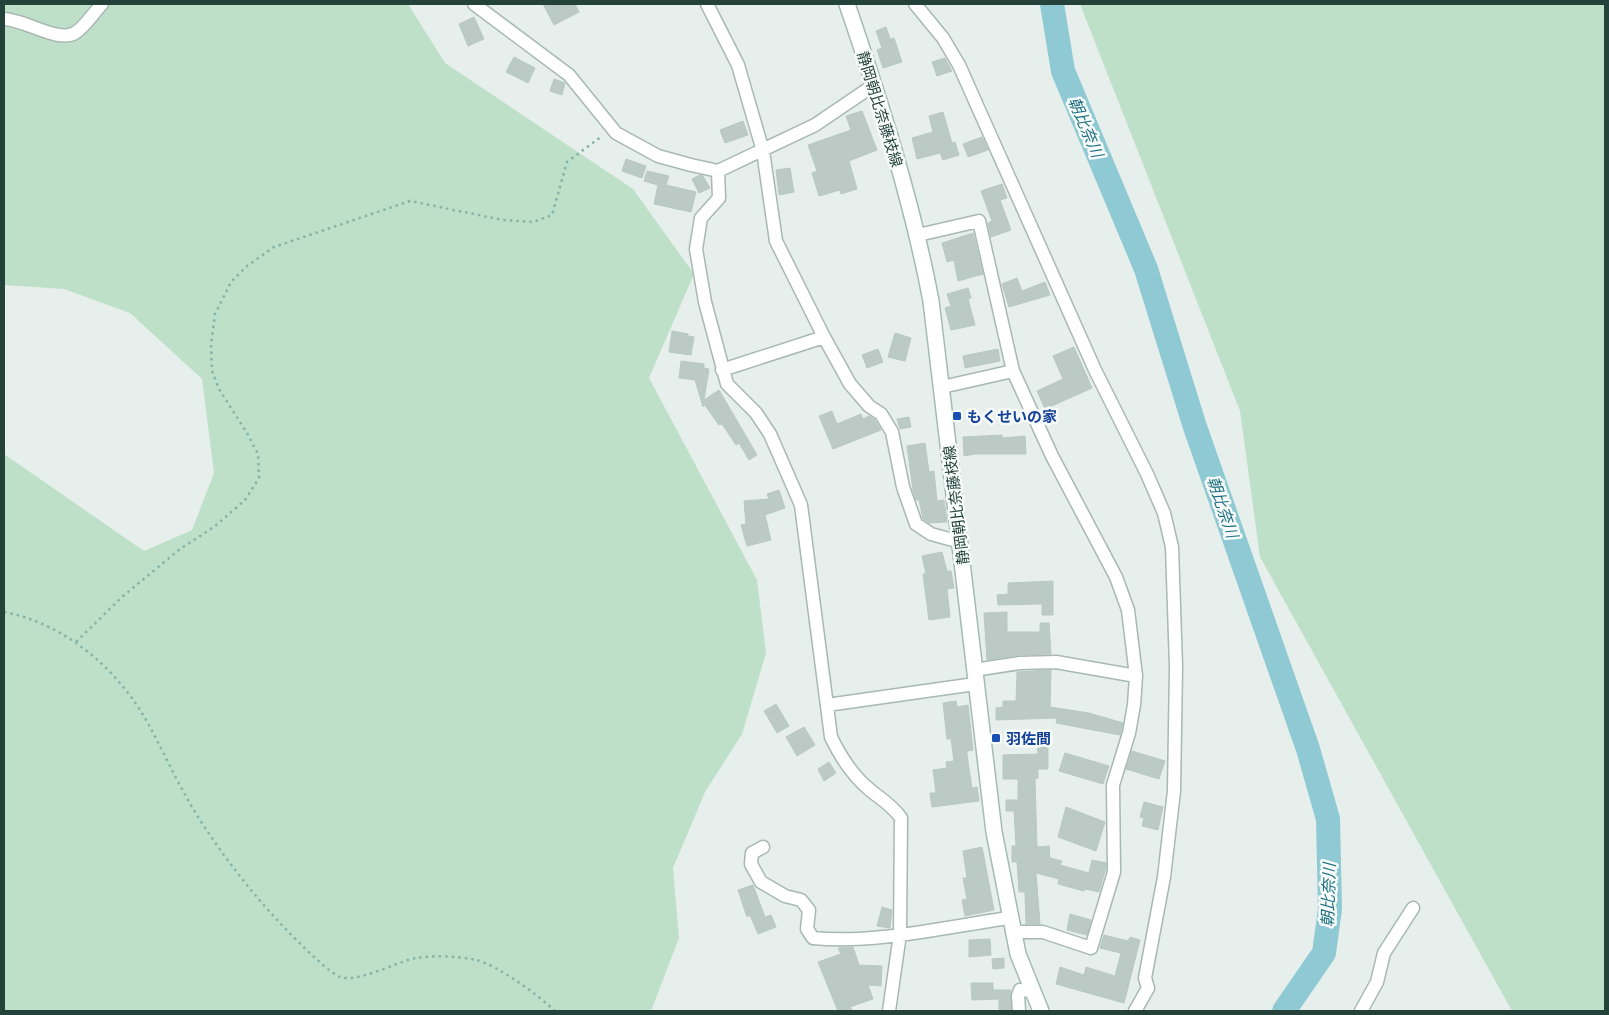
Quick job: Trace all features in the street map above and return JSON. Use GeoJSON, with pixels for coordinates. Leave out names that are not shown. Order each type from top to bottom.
{"type":"FeatureCollection","features":[{"type":"Feature","properties":{"kind":"main road","name":"静岡朝比奈藤枝線"},"geometry":{"type":"LineString","coordinates":[[847,4],[874,85],[918,235],[931,301],[994,832],[1011,925],[1031,991],[1041,1011]]}},
{"type":"Feature","properties":{"kind":"street"},"geometry":{"type":"LineString","coordinates":[[4,19],[17,20],[64,37],[76,32],[102,4]]}},
{"type":"Feature","properties":{"kind":"street"},"geometry":{"type":"LineString","coordinates":[[474,4],[569,75],[611,129],[634,145],[658,156],[718,171],[815,125],[874,85]]}},
{"type":"Feature","properties":{"kind":"street"},"geometry":{"type":"LineString","coordinates":[[707,4],[738,64],[763,151],[776,241],[850,384],[868,406],[881,414],[892,432],[903,487],[916,524],[931,534],[960,542]]}},
{"type":"Feature","properties":{"kind":"street"},"geometry":{"type":"LineString","coordinates":[[914,4],[943,38],[959,65],[1095,370],[1147,474],[1164,513],[1172,547],[1176,667],[1174,791],[1164,877],[1145,978],[1148,988],[1135,1011]]}},
{"type":"Feature","properties":{"kind":"street"},"geometry":{"type":"LineString","coordinates":[[718,171],[719,198],[701,218],[696,249],[705,302],[722,370],[727,384],[756,413],[770,434],[801,505],[831,737],[839,752],[868,789],[896,809],[901,818],[900,934],[889,1011]]}},
{"type":"Feature","properties":{"kind":"street"},"geometry":{"type":"LineString","coordinates":[[763,847],[752,853],[751,864],[762,882],[785,896],[801,900],[808,910],[807,929],[813,938],[835,940],[1011,925],[1042,932],[1091,948],[1114,872],[1113,785],[1130,732],[1136,676],[1128,610],[1116,577],[1052,456],[1012,371],[979,221],[918,235]]}},
{"type":"Feature","properties":{"kind":"street"},"geometry":{"type":"LineString","coordinates":[[722,370],[824,337]]}},
{"type":"Feature","properties":{"kind":"street"},"geometry":{"type":"LineString","coordinates":[[942,387],[1012,371]]}},
{"type":"Feature","properties":{"kind":"street"},"geometry":{"type":"LineString","coordinates":[[827,705],[975,677],[1020,663],[1056,662],[1136,676]]}},
{"type":"Feature","properties":{"kind":"street"},"geometry":{"type":"LineString","coordinates":[[1361,1011],[1377,982],[1384,953],[1413,908]]}},
{"type":"Feature","properties":{"kind":"street"},"geometry":{"type":"LineString","coordinates":[[1019,1011],[1018,996],[1020,990],[1031,991]]}},
{"type":"Feature","properties":{"kind":"path"},"geometry":{"type":"LineString","coordinates":[[76,642],[122,597],[180,550],[214,527],[245,500],[259,478],[258,454],[247,433],[219,390],[212,371],[211,344],[215,314],[231,282],[247,266],[274,247],[410,200],[503,220],[533,222],[552,215],[567,162],[611,129]]}},
{"type":"Feature","properties":{"kind":"path"},"geometry":{"type":"LineString","coordinates":[[4,612],[32,619],[76,642],[103,664],[135,703],[150,726],[174,777],[205,828],[234,870],[256,897],[326,967],[340,977],[361,976],[392,964],[418,958],[476,960],[499,969],[555,1011]]}},
{"type":"Feature","properties":{"kind":"green space"},"geometry":{"type":"Polygon","coordinates":[[[4,4],[408,4],[445,63],[633,189],[694,274],[649,378],[757,580],[766,653],[742,734],[705,792],[673,868],[679,938],[651,1011],[4,1011],[4,454],[144,551],[192,530],[214,473],[202,379],[130,313],[64,289],[4,285],[4,4]]]}},
{"type":"Feature","properties":{"kind":"green space"},"geometry":{"type":"Polygon","coordinates":[[[1080,4],[1605,4],[1605,1011],[1512,1011],[1260,557],[1240,411],[1080,4]]]}},
{"type":"Feature","properties":{"kind":"building"},"geometry":{"type":"Polygon","coordinates":[[[543,4],[575,4],[579,12],[554,25],[543,4]]]}},
{"type":"Feature","properties":{"kind":"building"},"geometry":{"type":"Polygon","coordinates":[[[474,17],[484,39],[468,46],[459,24],[474,17]]]}},
{"type":"Feature","properties":{"kind":"building"},"geometry":{"type":"Polygon","coordinates":[[[886,27],[890,39],[894,38],[902,62],[883,68],[877,50],[882,48],[876,31],[886,27]]]}},
{"type":"Feature","properties":{"kind":"building"},"geometry":{"type":"Polygon","coordinates":[[[514,57],[535,68],[528,83],[506,72],[514,57]]]}},
{"type":"Feature","properties":{"kind":"building"},"geometry":{"type":"Polygon","coordinates":[[[945,58],[952,71],[937,76],[932,62],[945,58]]]}},
{"type":"Feature","properties":{"kind":"building"},"geometry":{"type":"Polygon","coordinates":[[[554,79],[565,83],[562,95],[550,91],[554,79]]]}},
{"type":"Feature","properties":{"kind":"building"},"geometry":{"type":"Polygon","coordinates":[[[862,111],[877,150],[849,161],[857,189],[841,194],[840,190],[819,196],[812,173],[817,171],[808,145],[851,130],[846,116],[862,111]]]}},
{"type":"Feature","properties":{"kind":"building"},"geometry":{"type":"Polygon","coordinates":[[[943,112],[952,143],[955,142],[959,155],[943,160],[940,153],[917,159],[912,138],[933,132],[929,116],[943,112]]]}},
{"type":"Feature","properties":{"kind":"building"},"geometry":{"type":"Polygon","coordinates":[[[743,121],[748,135],[725,143],[720,130],[743,121]]]}},
{"type":"Feature","properties":{"kind":"building"},"geometry":{"type":"Polygon","coordinates":[[[982,137],[988,150],[968,157],[963,144],[982,137]]]}},
{"type":"Feature","properties":{"kind":"building"},"geometry":{"type":"Polygon","coordinates":[[[626,159],[646,166],[642,178],[622,171],[626,159]]]}},
{"type":"Feature","properties":{"kind":"building"},"geometry":{"type":"Polygon","coordinates":[[[790,168],[794,192],[779,195],[776,170],[790,168]]]}},
{"type":"Feature","properties":{"kind":"building"},"geometry":{"type":"Polygon","coordinates":[[[647,171],[669,176],[666,185],[696,192],[691,212],[654,204],[658,185],[644,181],[647,171]]]}},
{"type":"Feature","properties":{"kind":"building"},"geometry":{"type":"Polygon","coordinates":[[[700,175],[703,176],[710,188],[699,193],[692,179],[700,175]]]}},
{"type":"Feature","properties":{"kind":"building"},"geometry":{"type":"Polygon","coordinates":[[[1002,184],[1007,198],[1000,200],[1011,230],[991,237],[988,223],[992,221],[981,191],[1002,184]]]}},
{"type":"Feature","properties":{"kind":"building"},"geometry":{"type":"Polygon","coordinates":[[[973,233],[983,274],[958,281],[954,260],[947,262],[942,243],[973,233]]]}},
{"type":"Feature","properties":{"kind":"building"},"geometry":{"type":"Polygon","coordinates":[[[1017,278],[1022,291],[1045,282],[1050,295],[1009,307],[1002,284],[1017,278]]]}},
{"type":"Feature","properties":{"kind":"building"},"geometry":{"type":"Polygon","coordinates":[[[968,288],[971,298],[968,299],[975,325],[951,330],[945,308],[951,306],[947,294],[968,288]]]}},
{"type":"Feature","properties":{"kind":"building"},"geometry":{"type":"Polygon","coordinates":[[[672,331],[694,337],[691,355],[669,352],[672,331]]]}},
{"type":"Feature","properties":{"kind":"building"},"geometry":{"type":"Polygon","coordinates":[[[895,333],[911,338],[905,361],[888,357],[895,333]]]}},
{"type":"Feature","properties":{"kind":"building"},"geometry":{"type":"Polygon","coordinates":[[[1074,347],[1092,388],[1045,409],[1037,391],[1063,379],[1053,356],[1074,347]]]}},
{"type":"Feature","properties":{"kind":"building"},"geometry":{"type":"Polygon","coordinates":[[[878,349],[883,362],[867,368],[862,355],[878,349]]]}},
{"type":"Feature","properties":{"kind":"building"},"geometry":{"type":"Polygon","coordinates":[[[998,349],[1000,361],[965,368],[963,356],[998,349]]]}},
{"type":"Feature","properties":{"kind":"building"},"geometry":{"type":"Polygon","coordinates":[[[681,361],[704,364],[704,368],[709,369],[704,400],[719,390],[757,455],[749,460],[739,443],[736,445],[722,424],[719,425],[704,404],[703,407],[695,380],[679,378],[681,361]]]}},
{"type":"Feature","properties":{"kind":"building"},"geometry":{"type":"Polygon","coordinates":[[[832,411],[837,424],[861,414],[863,419],[869,416],[875,420],[881,430],[833,449],[819,416],[832,411]]]}},
{"type":"Feature","properties":{"kind":"building"},"geometry":{"type":"Polygon","coordinates":[[[909,417],[911,427],[900,429],[897,419],[909,417]]]}},
{"type":"Feature","properties":{"kind":"building"},"geometry":{"type":"Polygon","coordinates":[[[1002,435],[1002,438],[1025,436],[1026,454],[975,454],[964,456],[963,437],[1002,435]]]}},
{"type":"Feature","properties":{"kind":"building"},"geometry":{"type":"Polygon","coordinates":[[[925,443],[929,472],[934,471],[937,501],[944,500],[947,522],[929,523],[923,519],[919,500],[916,500],[913,490],[907,446],[925,443]]]}},
{"type":"Feature","properties":{"kind":"building"},"geometry":{"type":"Polygon","coordinates":[[[779,490],[785,508],[765,515],[771,540],[747,546],[741,525],[746,524],[744,501],[769,499],[767,494],[779,490]]]}},
{"type":"Feature","properties":{"kind":"building"},"geometry":{"type":"Polygon","coordinates":[[[942,552],[947,571],[951,571],[954,588],[947,589],[950,617],[929,620],[923,574],[926,574],[922,556],[942,552]]]}},
{"type":"Feature","properties":{"kind":"building"},"geometry":{"type":"Polygon","coordinates":[[[1053,581],[1053,615],[1042,615],[1042,604],[998,605],[997,595],[1008,594],[1008,583],[1053,581]]]}},
{"type":"Feature","properties":{"kind":"building"},"geometry":{"type":"Polygon","coordinates":[[[1007,612],[1007,632],[1040,632],[1040,623],[1049,623],[1051,654],[1019,655],[987,660],[984,613],[1007,612]]]}},
{"type":"Feature","properties":{"kind":"building"},"geometry":{"type":"Polygon","coordinates":[[[1051,670],[1050,707],[1089,713],[1123,723],[1120,735],[1056,723],[1057,718],[996,720],[996,708],[1003,707],[1003,701],[1016,701],[1017,672],[1051,670]]]}},
{"type":"Feature","properties":{"kind":"building"},"geometry":{"type":"Polygon","coordinates":[[[956,701],[957,707],[968,705],[973,750],[967,751],[967,755],[972,788],[977,787],[979,801],[932,807],[930,793],[936,793],[933,770],[947,768],[946,762],[954,761],[951,739],[947,739],[943,703],[956,701]]]}},
{"type":"Feature","properties":{"kind":"building"},"geometry":{"type":"Polygon","coordinates":[[[776,704],[789,726],[777,733],[764,711],[776,704]]]}},
{"type":"Feature","properties":{"kind":"building"},"geometry":{"type":"Polygon","coordinates":[[[804,727],[815,745],[797,756],[786,737],[804,727]]]}},
{"type":"Feature","properties":{"kind":"building"},"geometry":{"type":"Polygon","coordinates":[[[1037,741],[1048,741],[1048,769],[1038,769],[1038,778],[1035,779],[1037,847],[1049,846],[1050,858],[1062,861],[1060,865],[1089,873],[1092,860],[1106,863],[1106,868],[1099,892],[1085,889],[1084,891],[1058,884],[1059,879],[1036,873],[1040,924],[1026,924],[1025,892],[1019,892],[1017,862],[1012,862],[1012,846],[1016,846],[1014,811],[1006,811],[1006,800],[1018,800],[1018,779],[1003,779],[1003,755],[1038,754],[1037,741]]]}},
{"type":"Feature","properties":{"kind":"building"},"geometry":{"type":"Polygon","coordinates":[[[1132,751],[1165,761],[1159,779],[1126,769],[1132,751]]]}},
{"type":"Feature","properties":{"kind":"building"},"geometry":{"type":"Polygon","coordinates":[[[1065,753],[1109,766],[1103,784],[1059,771],[1065,753]]]}},
{"type":"Feature","properties":{"kind":"building"},"geometry":{"type":"Polygon","coordinates":[[[829,762],[836,773],[824,781],[818,769],[829,762]]]}},
{"type":"Feature","properties":{"kind":"building"},"geometry":{"type":"Polygon","coordinates":[[[1144,802],[1163,807],[1158,830],[1142,826],[1144,818],[1140,817],[1144,802]]]}},
{"type":"Feature","properties":{"kind":"building"},"geometry":{"type":"Polygon","coordinates":[[[1066,807],[1105,822],[1096,851],[1058,837],[1066,807]]]}},
{"type":"Feature","properties":{"kind":"building"},"geometry":{"type":"Polygon","coordinates":[[[982,847],[994,910],[965,916],[962,900],[967,899],[963,878],[967,878],[963,851],[982,847]]]}},
{"type":"Feature","properties":{"kind":"building"},"geometry":{"type":"Polygon","coordinates":[[[753,885],[765,917],[771,915],[776,927],[758,934],[750,915],[747,917],[738,890],[753,885]]]}},
{"type":"Feature","properties":{"kind":"building"},"geometry":{"type":"Polygon","coordinates":[[[882,907],[892,910],[890,928],[877,926],[882,907]]]}},
{"type":"Feature","properties":{"kind":"building"},"geometry":{"type":"Polygon","coordinates":[[[1070,914],[1091,920],[1087,935],[1067,930],[1070,914]]]}},
{"type":"Feature","properties":{"kind":"building"},"geometry":{"type":"Polygon","coordinates":[[[1104,935],[1128,941],[1130,937],[1140,940],[1124,1003],[1056,984],[1060,967],[1084,975],[1086,967],[1115,976],[1121,953],[1100,948],[1104,935]]]}},
{"type":"Feature","properties":{"kind":"building"},"geometry":{"type":"Polygon","coordinates":[[[990,939],[991,955],[969,957],[969,940],[990,939]]]}},
{"type":"Feature","properties":{"kind":"building"},"geometry":{"type":"Polygon","coordinates":[[[853,947],[859,965],[882,966],[881,986],[868,985],[873,999],[850,1007],[853,1011],[838,1011],[818,962],[841,954],[838,948],[853,947]]]}},
{"type":"Feature","properties":{"kind":"building"},"geometry":{"type":"Polygon","coordinates":[[[1004,958],[1004,968],[993,969],[992,959],[1004,958]]]}},
{"type":"Feature","properties":{"kind":"building"},"geometry":{"type":"Polygon","coordinates":[[[971,983],[993,983],[993,990],[1011,990],[1011,1010],[999,1010],[999,999],[972,1000],[971,983]]]}},
{"type":"Feature","properties":{"kind":"waterway","name":"朝比奈川"},"geometry":{"type":"LineString","coordinates":[[1052,4],[1063,71],[1146,269],[1195,427],[1308,749],[1328,819],[1330,909],[1324,953],[1284,1011]]}},
{"type":"Feature","properties":{"kind":"place","name":"もくせいの家"},"geometry":{"type":"Point","coordinates":[957,416]}},
{"type":"Feature","properties":{"kind":"place","name":"羽佐間"},"geometry":{"type":"Point","coordinates":[996,738]}}]}
